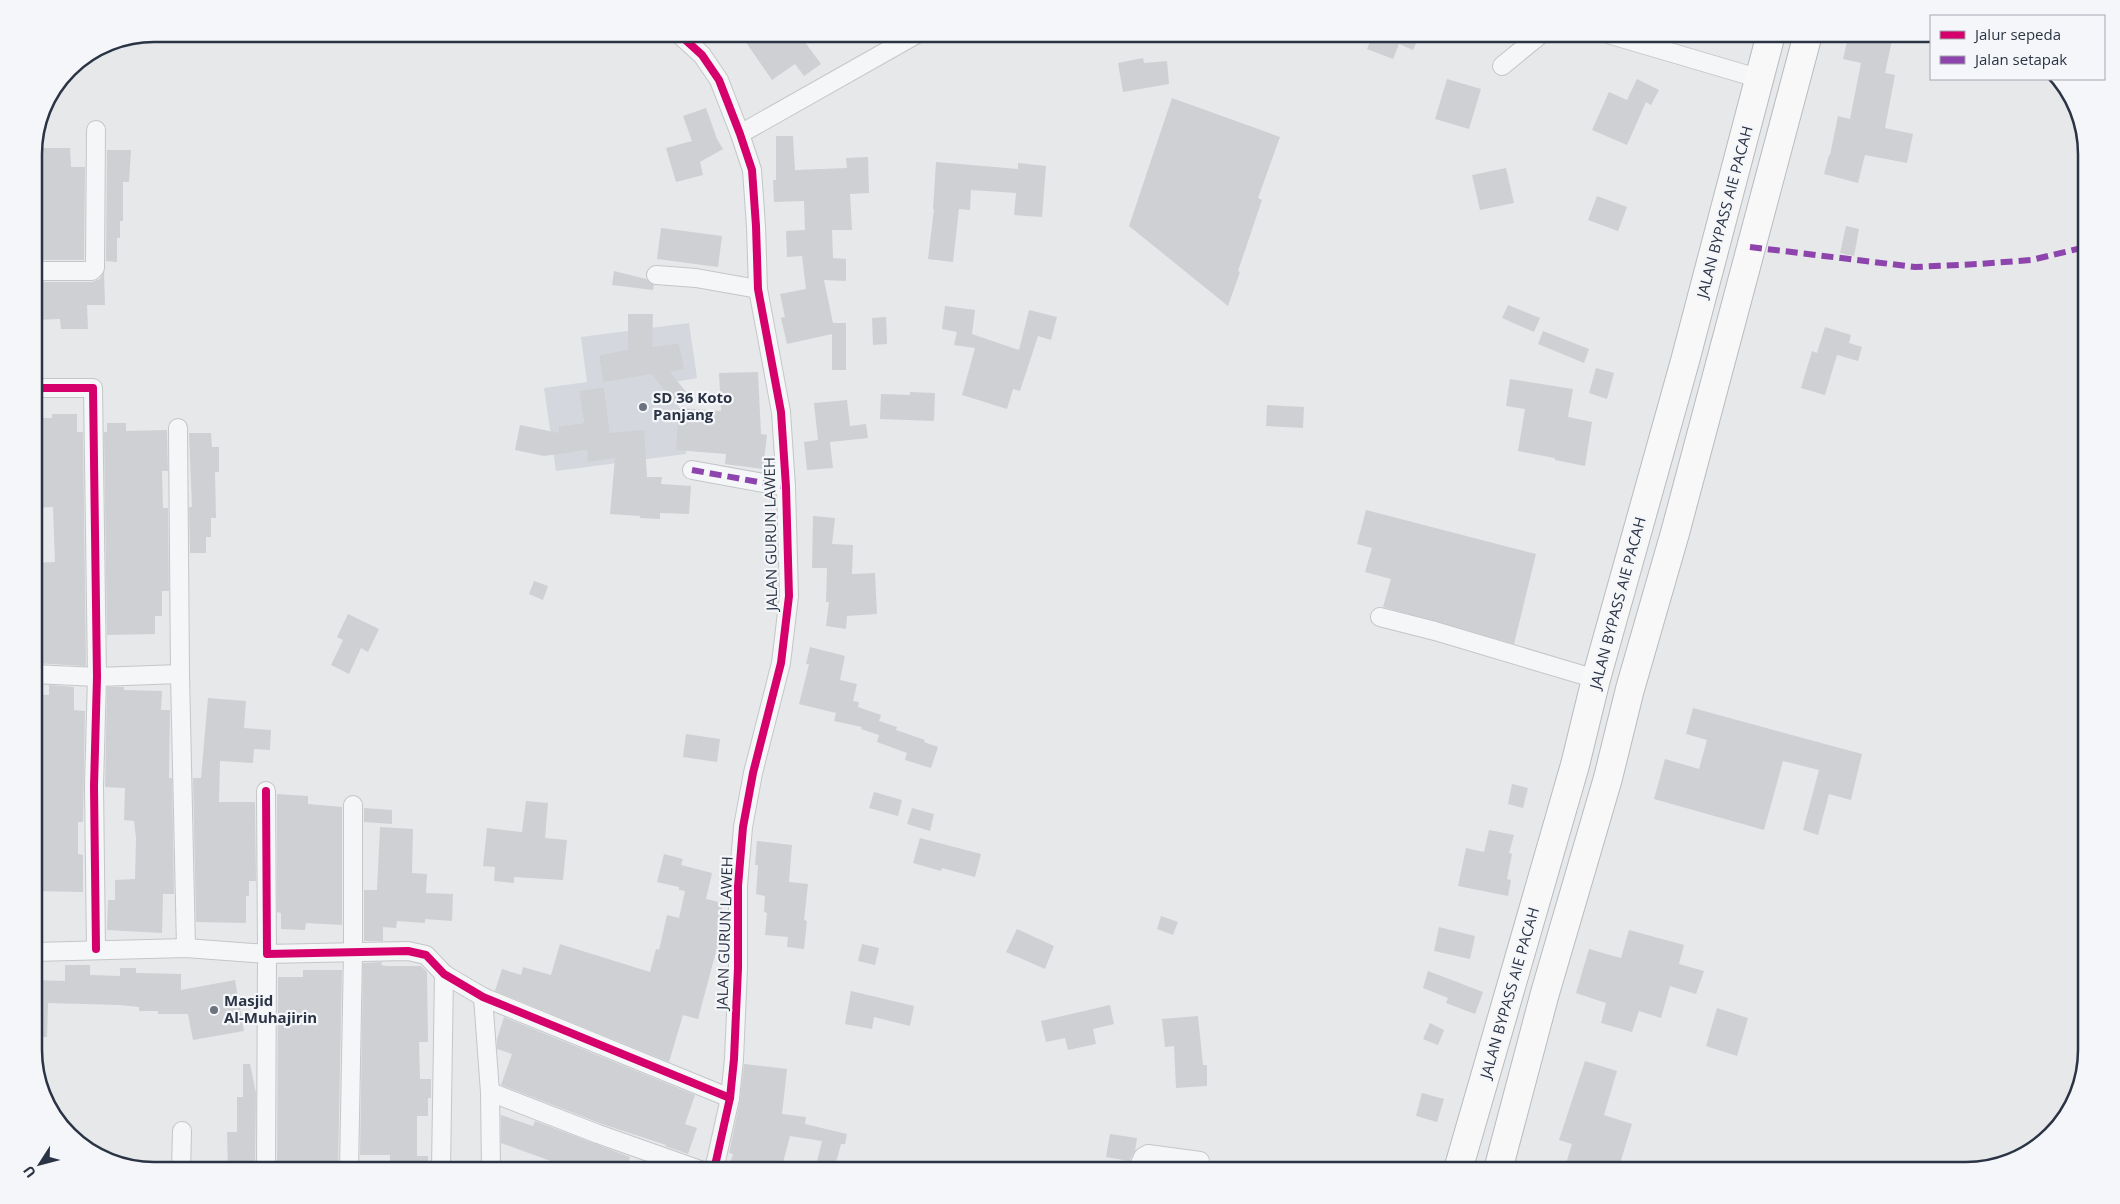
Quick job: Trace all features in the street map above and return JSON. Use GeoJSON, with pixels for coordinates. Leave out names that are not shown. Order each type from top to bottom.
{"type":"FeatureCollection","features":[{"type":"Feature","properties":{"kind":"highway","name":"JALAN BYPASS AIE PACAH"},"geometry":{"type":"LineString","coordinates":[[1460,1162],[1567,793],[1596,679],[1761,78],[1769,42]]}},
{"type":"Feature","properties":{"kind":"highway"},"geometry":{"type":"LineString","coordinates":[[1500,1162],[1545,993],[1618,741],[1630,689],[1675,533],[1806,42]]}},
{"type":"Feature","properties":{"kind":"street","name":"JALAN GURUN LAWEH"},"geometry":{"type":"LineString","coordinates":[[688,42],[702,54],[719,80],[752,170],[758,289],[781,412],[786,487],[789,596],[781,662],[753,773],[743,827],[738,886],[738,968],[734,1059],[730,1098],[716,1162]]}},
{"type":"Feature","properties":{"kind":"street"},"geometry":{"type":"LineString","coordinates":[[740,134],[902,42]]}},
{"type":"Feature","properties":{"kind":"street"},"geometry":{"type":"LineString","coordinates":[[1502,66],[1531,42]]}},
{"type":"Feature","properties":{"kind":"street"},"geometry":{"type":"LineString","coordinates":[[1636,42],[1761,78]]}},
{"type":"Feature","properties":{"kind":"street"},"geometry":{"type":"LineString","coordinates":[[43,271],[92,271],[96,268],[96,130]]}},
{"type":"Feature","properties":{"kind":"street"},"geometry":{"type":"LineString","coordinates":[[656,275],[696,278],[758,289]]}},
{"type":"Feature","properties":{"kind":"street"},"geometry":{"type":"LineString","coordinates":[[43,388],[93,388],[97,677],[94,786],[96,949]]}},
{"type":"Feature","properties":{"kind":"street"},"geometry":{"type":"LineString","coordinates":[[178,428],[180,674],[186,948]]}},
{"type":"Feature","properties":{"kind":"street"},"geometry":{"type":"LineString","coordinates":[[692,470],[786,487]]}},
{"type":"Feature","properties":{"kind":"street"},"geometry":{"type":"LineString","coordinates":[[1380,617],[1435,631],[1596,679]]}},
{"type":"Feature","properties":{"kind":"street"},"geometry":{"type":"LineString","coordinates":[[43,674],[97,677],[180,674]]}},
{"type":"Feature","properties":{"kind":"street"},"geometry":{"type":"LineString","coordinates":[[266,791],[266,1162]]}},
{"type":"Feature","properties":{"kind":"street"},"geometry":{"type":"LineString","coordinates":[[349,1162],[354,805]]}},
{"type":"Feature","properties":{"kind":"street"},"geometry":{"type":"LineString","coordinates":[[43,952],[186,948],[267,954],[408,951],[426,955],[444,974],[483,997],[730,1098]]}},
{"type":"Feature","properties":{"kind":"street"},"geometry":{"type":"LineString","coordinates":[[441,1162],[444,974]]}},
{"type":"Feature","properties":{"kind":"street"},"geometry":{"type":"LineString","coordinates":[[483,997],[490,1092],[491,1162]]}},
{"type":"Feature","properties":{"kind":"street"},"geometry":{"type":"LineString","coordinates":[[490,1092],[598,1134],[677,1162]]}},
{"type":"Feature","properties":{"kind":"street"},"geometry":{"type":"LineString","coordinates":[[181,1162],[182,1131]]}},
{"type":"Feature","properties":{"kind":"street"},"geometry":{"type":"LineString","coordinates":[[1140,1162],[1142,1157],[1155,1153],[1200,1162]]}},
{"type":"Feature","properties":{"kind":"shaded area","name":"SD 36 Koto Panjang"},"geometry":{"type":"Polygon","coordinates":[[[689,323],[697,378],[675,382],[686,454],[556,471],[544,388],[587,382],[581,337],[689,323]],[[679,343],[599,355],[603,381],[683,369],[679,343]],[[604,387],[579,391],[584,423],[559,426],[562,453],[587,450],[589,461],[613,458],[604,387]]]}},
{"type":"Feature","properties":{"kind":"building"},"geometry":{"type":"Polygon","coordinates":[[[746,42],[805,42],[821,64],[804,76],[795,64],[772,80],[746,42]]]}},
{"type":"Feature","properties":{"kind":"building"},"geometry":{"type":"Polygon","coordinates":[[[1370,42],[1416,42],[1413,50],[1399,44],[1393,59],[1367,49],[1370,42]]]}},
{"type":"Feature","properties":{"kind":"building"},"geometry":{"type":"Polygon","coordinates":[[[1847,42],[1892,42],[1885,73],[1895,75],[1885,128],[1913,134],[1907,163],[1865,155],[1858,183],[1824,174],[1838,116],[1850,119],[1861,63],[1843,59],[1847,42]]]}},
{"type":"Feature","properties":{"kind":"building"},"geometry":{"type":"Polygon","coordinates":[[[1143,58],[1144,63],[1167,61],[1169,84],[1123,92],[1118,63],[1143,58]]]}},
{"type":"Feature","properties":{"kind":"building"},"geometry":{"type":"Polygon","coordinates":[[[1447,79],[1481,89],[1469,129],[1435,119],[1447,79]]]}},
{"type":"Feature","properties":{"kind":"building"},"geometry":{"type":"Polygon","coordinates":[[[1637,79],[1659,90],[1651,105],[1646,102],[1627,145],[1592,130],[1609,92],[1627,100],[1637,79]]]}},
{"type":"Feature","properties":{"kind":"building"},"geometry":{"type":"Polygon","coordinates":[[[1172,98],[1280,137],[1258,198],[1262,200],[1228,306],[1129,226],[1172,98]]]}},
{"type":"Feature","properties":{"kind":"building"},"geometry":{"type":"Polygon","coordinates":[[[706,108],[717,139],[723,149],[700,162],[703,175],[676,182],[666,148],[692,141],[683,116],[706,108]]]}},
{"type":"Feature","properties":{"kind":"building"},"geometry":{"type":"Polygon","coordinates":[[[776,136],[793,136],[795,170],[847,168],[846,158],[868,157],[869,193],[850,194],[852,230],[832,230],[833,258],[846,259],[846,281],[824,280],[833,323],[846,323],[846,370],[832,370],[832,334],[787,344],[781,318],[785,317],[780,294],[806,289],[802,256],[787,257],[786,231],[805,230],[804,201],[774,202],[773,180],[776,180],[776,136]]]}},
{"type":"Feature","properties":{"kind":"building"},"geometry":{"type":"Polygon","coordinates":[[[43,148],[70,148],[71,167],[85,167],[84,260],[43,260],[43,148]]]}},
{"type":"Feature","properties":{"kind":"building"},"geometry":{"type":"Polygon","coordinates":[[[107,150],[131,150],[129,182],[123,182],[123,221],[120,221],[120,238],[117,238],[117,262],[106,261],[107,150]]]}},
{"type":"Feature","properties":{"kind":"building"},"geometry":{"type":"Polygon","coordinates":[[[936,162],[1018,169],[1018,163],[1046,166],[1042,217],[1014,215],[1016,193],[971,190],[970,210],[959,209],[953,262],[928,259],[934,209],[936,162]]]}},
{"type":"Feature","properties":{"kind":"building"},"geometry":{"type":"Polygon","coordinates":[[[1506,168],[1514,203],[1480,210],[1472,175],[1506,168]]]}},
{"type":"Feature","properties":{"kind":"building"},"geometry":{"type":"Polygon","coordinates":[[[1597,196],[1627,207],[1618,231],[1588,220],[1597,196]]]}},
{"type":"Feature","properties":{"kind":"building"},"geometry":{"type":"Polygon","coordinates":[[[1846,226],[1859,229],[1854,256],[1840,253],[1846,226]]]}},
{"type":"Feature","properties":{"kind":"building"},"geometry":{"type":"Polygon","coordinates":[[[661,228],[722,236],[718,267],[657,259],[661,228]]]}},
{"type":"Feature","properties":{"kind":"building"},"geometry":{"type":"Polygon","coordinates":[[[104,271],[105,305],[87,305],[88,329],[61,329],[60,319],[43,320],[43,282],[92,282],[100,279],[104,271]]]}},
{"type":"Feature","properties":{"kind":"building"},"geometry":{"type":"Polygon","coordinates":[[[614,271],[646,279],[654,285],[653,290],[612,285],[614,271]]]}},
{"type":"Feature","properties":{"kind":"building"},"geometry":{"type":"Polygon","coordinates":[[[1508,305],[1540,318],[1534,332],[1502,318],[1508,305]]]}},
{"type":"Feature","properties":{"kind":"building"},"geometry":{"type":"Polygon","coordinates":[[[945,306],[975,310],[972,334],[1019,350],[1029,310],[1057,317],[1051,340],[1038,336],[1020,391],[1013,389],[1007,409],[962,395],[975,348],[954,345],[957,332],[942,329],[945,306]]]}},
{"type":"Feature","properties":{"kind":"building"},"geometry":{"type":"Polygon","coordinates":[[[628,314],[653,314],[652,347],[679,343],[684,369],[670,372],[686,392],[673,402],[652,374],[603,382],[599,355],[628,350],[628,314]]]}},
{"type":"Feature","properties":{"kind":"building"},"geometry":{"type":"Polygon","coordinates":[[[886,317],[887,344],[873,345],[872,318],[886,317]]]}},
{"type":"Feature","properties":{"kind":"building"},"geometry":{"type":"Polygon","coordinates":[[[1825,327],[1851,335],[1849,343],[1862,347],[1858,361],[1837,355],[1825,395],[1801,388],[1812,351],[1817,353],[1825,327]]]}},
{"type":"Feature","properties":{"kind":"building"},"geometry":{"type":"Polygon","coordinates":[[[1543,331],[1589,349],[1584,363],[1538,344],[1543,331]]]}},
{"type":"Feature","properties":{"kind":"building"},"geometry":{"type":"Polygon","coordinates":[[[1596,368],[1614,373],[1607,399],[1589,393],[1596,368]]]}},
{"type":"Feature","properties":{"kind":"building"},"geometry":{"type":"Polygon","coordinates":[[[758,372],[761,434],[767,435],[763,469],[725,464],[726,454],[676,450],[679,408],[721,411],[719,373],[758,372]]]}},
{"type":"Feature","properties":{"kind":"building"},"geometry":{"type":"Polygon","coordinates":[[[1510,379],[1573,389],[1568,417],[1592,422],[1585,466],[1518,451],[1525,409],[1506,406],[1510,379]]]}},
{"type":"Feature","properties":{"kind":"building"},"geometry":{"type":"Polygon","coordinates":[[[604,387],[610,433],[644,430],[647,477],[662,477],[661,484],[691,486],[689,514],[660,513],[660,519],[610,514],[615,458],[588,462],[587,450],[544,456],[515,450],[520,425],[559,433],[559,426],[584,423],[579,391],[604,387]]]}},
{"type":"Feature","properties":{"kind":"building"},"geometry":{"type":"Polygon","coordinates":[[[910,392],[935,393],[934,421],[880,419],[881,394],[910,395],[910,392]]]}},
{"type":"Feature","properties":{"kind":"building"},"geometry":{"type":"Polygon","coordinates":[[[847,400],[850,426],[866,424],[868,438],[830,442],[833,468],[807,470],[804,442],[818,440],[814,403],[847,400]]]}},
{"type":"Feature","properties":{"kind":"building"},"geometry":{"type":"Polygon","coordinates":[[[1267,405],[1304,407],[1303,428],[1266,426],[1267,405]]]}},
{"type":"Feature","properties":{"kind":"building"},"geometry":{"type":"Polygon","coordinates":[[[52,414],[77,414],[77,432],[83,432],[86,666],[43,664],[43,563],[55,562],[53,507],[43,508],[43,418],[52,418],[52,414]]]}},
{"type":"Feature","properties":{"kind":"building"},"geometry":{"type":"Polygon","coordinates":[[[107,423],[126,423],[126,431],[167,430],[168,471],[162,471],[163,508],[168,508],[169,591],[162,591],[162,616],[155,616],[155,634],[107,635],[104,432],[107,432],[107,423]]]}},
{"type":"Feature","properties":{"kind":"building"},"geometry":{"type":"Polygon","coordinates":[[[189,433],[211,433],[212,447],[219,447],[219,472],[215,472],[216,518],[211,518],[211,537],[206,537],[206,553],[190,553],[189,507],[192,507],[189,433]]]}},
{"type":"Feature","properties":{"kind":"building"},"geometry":{"type":"Polygon","coordinates":[[[1366,510],[1536,554],[1514,644],[1383,607],[1391,579],[1365,572],[1372,548],[1357,544],[1366,510]]]}},
{"type":"Feature","properties":{"kind":"building"},"geometry":{"type":"Polygon","coordinates":[[[813,516],[835,518],[832,544],[853,545],[852,574],[875,573],[877,614],[847,616],[846,629],[826,626],[829,602],[826,602],[827,568],[812,568],[813,516]]]}},
{"type":"Feature","properties":{"kind":"building"},"geometry":{"type":"Polygon","coordinates":[[[534,581],[548,586],[543,600],[529,594],[534,581]]]}},
{"type":"Feature","properties":{"kind":"building"},"geometry":{"type":"Polygon","coordinates":[[[348,614],[379,629],[368,652],[361,648],[349,674],[331,665],[343,640],[337,637],[348,614]]]}},
{"type":"Feature","properties":{"kind":"building"},"geometry":{"type":"Polygon","coordinates":[[[810,647],[845,656],[840,680],[857,684],[853,701],[859,702],[858,707],[881,715],[879,721],[897,727],[896,730],[925,740],[924,742],[938,747],[931,768],[905,760],[907,753],[877,742],[879,735],[861,729],[862,727],[834,721],[836,713],[799,704],[809,664],[806,664],[810,647]]]}},
{"type":"Feature","properties":{"kind":"building"},"geometry":{"type":"Polygon","coordinates":[[[49,685],[74,687],[74,710],[85,711],[83,822],[78,822],[78,854],[83,855],[83,892],[43,891],[43,695],[49,695],[49,685]]]}},
{"type":"Feature","properties":{"kind":"building"},"geometry":{"type":"Polygon","coordinates":[[[107,687],[124,687],[124,690],[162,691],[161,710],[170,710],[169,778],[172,778],[174,894],[163,894],[162,933],[107,930],[108,900],[115,900],[115,880],[135,879],[136,838],[134,821],[124,820],[125,788],[105,787],[107,687]]]}},
{"type":"Feature","properties":{"kind":"building"},"geometry":{"type":"Polygon","coordinates":[[[208,698],[246,701],[244,728],[271,730],[270,750],[254,749],[253,763],[220,761],[219,802],[255,802],[256,881],[249,881],[249,896],[246,896],[246,923],[196,922],[193,778],[201,778],[208,698]]]}},
{"type":"Feature","properties":{"kind":"building"},"geometry":{"type":"Polygon","coordinates":[[[1693,708],[1862,754],[1851,800],[1829,794],[1818,835],[1803,830],[1819,770],[1783,761],[1764,830],[1654,799],[1665,759],[1699,769],[1707,740],[1686,734],[1693,708]]]}},
{"type":"Feature","properties":{"kind":"building"},"geometry":{"type":"Polygon","coordinates":[[[686,734],[720,739],[717,762],[683,757],[686,734]]]}},
{"type":"Feature","properties":{"kind":"building"},"geometry":{"type":"Polygon","coordinates":[[[1512,784],[1528,788],[1523,808],[1508,804],[1512,784]]]}},
{"type":"Feature","properties":{"kind":"building"},"geometry":{"type":"Polygon","coordinates":[[[874,792],[902,800],[898,816],[869,808],[874,792]]]}},
{"type":"Feature","properties":{"kind":"building"},"geometry":{"type":"Polygon","coordinates":[[[277,794],[308,796],[308,804],[342,807],[342,925],[306,923],[305,930],[281,929],[281,913],[277,912],[277,794]]]}},
{"type":"Feature","properties":{"kind":"building"},"geometry":{"type":"Polygon","coordinates":[[[526,801],[548,803],[545,838],[567,840],[563,880],[514,877],[514,883],[494,881],[495,867],[483,866],[487,828],[522,832],[526,801]]]}},
{"type":"Feature","properties":{"kind":"building"},"geometry":{"type":"Polygon","coordinates":[[[364,808],[392,810],[392,824],[364,822],[364,808]]]}},
{"type":"Feature","properties":{"kind":"building"},"geometry":{"type":"Polygon","coordinates":[[[912,808],[934,814],[930,831],[907,824],[912,808]]]}},
{"type":"Feature","properties":{"kind":"building"},"geometry":{"type":"Polygon","coordinates":[[[380,827],[413,829],[412,873],[427,874],[426,893],[453,894],[452,921],[425,919],[425,923],[397,921],[396,928],[383,927],[383,941],[364,941],[364,890],[377,890],[380,827]]]}},
{"type":"Feature","properties":{"kind":"building"},"geometry":{"type":"Polygon","coordinates":[[[1489,830],[1514,835],[1509,853],[1512,854],[1507,879],[1511,880],[1508,896],[1458,886],[1466,848],[1484,852],[1489,830]]]}},
{"type":"Feature","properties":{"kind":"building"},"geometry":{"type":"Polygon","coordinates":[[[920,838],[981,854],[975,877],[942,868],[941,871],[913,863],[920,838]]]}},
{"type":"Feature","properties":{"kind":"building"},"geometry":{"type":"Polygon","coordinates":[[[757,841],[792,845],[789,882],[808,884],[804,920],[807,921],[804,949],[787,947],[788,937],[765,935],[767,913],[764,912],[765,896],[756,894],[758,865],[755,865],[757,841]]]}},
{"type":"Feature","properties":{"kind":"building"},"geometry":{"type":"Polygon","coordinates":[[[664,854],[683,859],[681,865],[712,873],[706,899],[723,903],[717,928],[722,929],[698,1019],[683,1015],[669,1062],[495,991],[502,969],[521,975],[523,967],[551,975],[560,944],[650,972],[656,949],[659,950],[667,915],[679,918],[685,891],[679,890],[679,887],[657,882],[664,854]]]}},
{"type":"Feature","properties":{"kind":"building"},"geometry":{"type":"Polygon","coordinates":[[[1161,916],[1178,922],[1173,935],[1157,929],[1161,916]]]}},
{"type":"Feature","properties":{"kind":"building"},"geometry":{"type":"Polygon","coordinates":[[[1439,927],[1475,936],[1470,959],[1434,951],[1439,927]]]}},
{"type":"Feature","properties":{"kind":"building"},"geometry":{"type":"Polygon","coordinates":[[[1017,929],[1054,946],[1045,969],[1006,952],[1017,929]]]}},
{"type":"Feature","properties":{"kind":"building"},"geometry":{"type":"Polygon","coordinates":[[[1629,930],[1684,945],[1679,964],[1704,971],[1696,994],[1670,986],[1661,1018],[1639,1011],[1632,1032],[1601,1023],[1606,1003],[1576,993],[1589,949],[1621,958],[1629,930]]]}},
{"type":"Feature","properties":{"kind":"building"},"geometry":{"type":"Polygon","coordinates":[[[862,944],[879,948],[875,965],[858,961],[862,944]]]}},
{"type":"Feature","properties":{"kind":"building"},"geometry":{"type":"Polygon","coordinates":[[[382,962],[381,965],[386,966],[421,966],[427,972],[428,1042],[419,1042],[420,1079],[431,1079],[431,1098],[428,1098],[428,1116],[417,1116],[417,1156],[428,1156],[428,1162],[390,1162],[390,1155],[360,1155],[363,963],[382,962]]]}},
{"type":"Feature","properties":{"kind":"building"},"geometry":{"type":"Polygon","coordinates":[[[65,965],[90,965],[90,975],[120,976],[120,968],[136,968],[136,973],[181,974],[181,990],[235,980],[244,1031],[193,1040],[188,1014],[158,1014],[158,1011],[139,1011],[139,1007],[119,1005],[48,1003],[47,1037],[43,1037],[43,980],[65,981],[65,965]]]}},
{"type":"Feature","properties":{"kind":"building"},"geometry":{"type":"Polygon","coordinates":[[[303,970],[342,970],[338,1162],[277,1162],[278,977],[303,977],[303,970]]]}},
{"type":"Feature","properties":{"kind":"building"},"geometry":{"type":"Polygon","coordinates":[[[1428,971],[1483,992],[1475,1014],[1446,1003],[1448,998],[1423,988],[1428,971]]]}},
{"type":"Feature","properties":{"kind":"building"},"geometry":{"type":"Polygon","coordinates":[[[851,991],[914,1006],[910,1026],[874,1017],[872,1029],[845,1024],[851,991]]]}},
{"type":"Feature","properties":{"kind":"building"},"geometry":{"type":"Polygon","coordinates":[[[1110,1005],[1114,1024],[1093,1029],[1096,1044],[1068,1050],[1065,1038],[1046,1042],[1041,1021],[1110,1005]]]}},
{"type":"Feature","properties":{"kind":"building"},"geometry":{"type":"Polygon","coordinates":[[[1717,1008],[1748,1018],[1737,1056],[1706,1046],[1717,1008]]]}},
{"type":"Feature","properties":{"kind":"building"},"geometry":{"type":"Polygon","coordinates":[[[1198,1016],[1203,1065],[1207,1065],[1207,1086],[1176,1088],[1174,1046],[1165,1047],[1162,1019],[1198,1016]]]}},
{"type":"Feature","properties":{"kind":"building"},"geometry":{"type":"Polygon","coordinates":[[[504,1017],[695,1095],[685,1124],[697,1128],[688,1154],[602,1124],[501,1085],[512,1054],[497,1049],[497,1039],[504,1017]]]}},
{"type":"Feature","properties":{"kind":"building"},"geometry":{"type":"Polygon","coordinates":[[[1430,1023],[1444,1030],[1438,1045],[1423,1039],[1430,1023]]]}},
{"type":"Feature","properties":{"kind":"building"},"geometry":{"type":"Polygon","coordinates":[[[1585,1061],[1617,1071],[1604,1115],[1632,1124],[1620,1162],[1566,1162],[1572,1144],[1559,1140],[1585,1061]]]}},
{"type":"Feature","properties":{"kind":"building"},"geometry":{"type":"Polygon","coordinates":[[[243,1064],[250,1064],[256,1093],[255,1162],[228,1162],[227,1132],[237,1132],[237,1097],[243,1097],[243,1064]]]}},
{"type":"Feature","properties":{"kind":"building"},"geometry":{"type":"Polygon","coordinates":[[[744,1064],[787,1069],[782,1114],[806,1117],[805,1124],[847,1134],[845,1144],[841,1144],[836,1162],[817,1162],[822,1141],[790,1136],[783,1162],[730,1162],[733,1154],[729,1153],[740,1100],[744,1064]]]}},
{"type":"Feature","properties":{"kind":"building"},"geometry":{"type":"Polygon","coordinates":[[[1422,1093],[1444,1099],[1437,1122],[1416,1116],[1422,1093]]]}},
{"type":"Feature","properties":{"kind":"building"},"geometry":{"type":"Polygon","coordinates":[[[501,1115],[533,1126],[535,1121],[630,1157],[628,1162],[553,1162],[501,1143],[501,1115]]]}},
{"type":"Feature","properties":{"kind":"building"},"geometry":{"type":"Polygon","coordinates":[[[1110,1134],[1137,1138],[1135,1151],[1129,1161],[1106,1157],[1110,1134]]]}},
{"type":"Feature","properties":{"kind":"marked path"},"geometry":{"type":"LineString","coordinates":[[1750,247],[1915,267],[2031,260],[2077,249]]}},
{"type":"Feature","properties":{"kind":"marked path"},"geometry":{"type":"LineString","coordinates":[[692,470],[786,487]]}},
{"type":"Feature","properties":{"kind":"cycle path"},"geometry":{"type":"LineString","coordinates":[[688,42],[702,55],[719,80],[752,170],[758,289],[781,412],[786,487],[789,596],[781,663],[753,773],[743,827],[738,886],[738,968],[734,1059],[730,1098],[716,1162]]}},
{"type":"Feature","properties":{"kind":"cycle path"},"geometry":{"type":"LineString","coordinates":[[43,388],[93,388],[97,677],[94,786],[96,949]]}},
{"type":"Feature","properties":{"kind":"cycle path"},"geometry":{"type":"LineString","coordinates":[[266,791],[267,954],[408,951],[426,955],[444,974],[483,997],[730,1098]]}},
{"type":"Feature","properties":{"kind":"place","name":"SD 36 Koto Panjang"},"geometry":{"type":"Point","coordinates":[643,407]}},
{"type":"Feature","properties":{"kind":"place","name":"Masjid Al-Muhajirin"},"geometry":{"type":"Point","coordinates":[214,1010]}}]}
